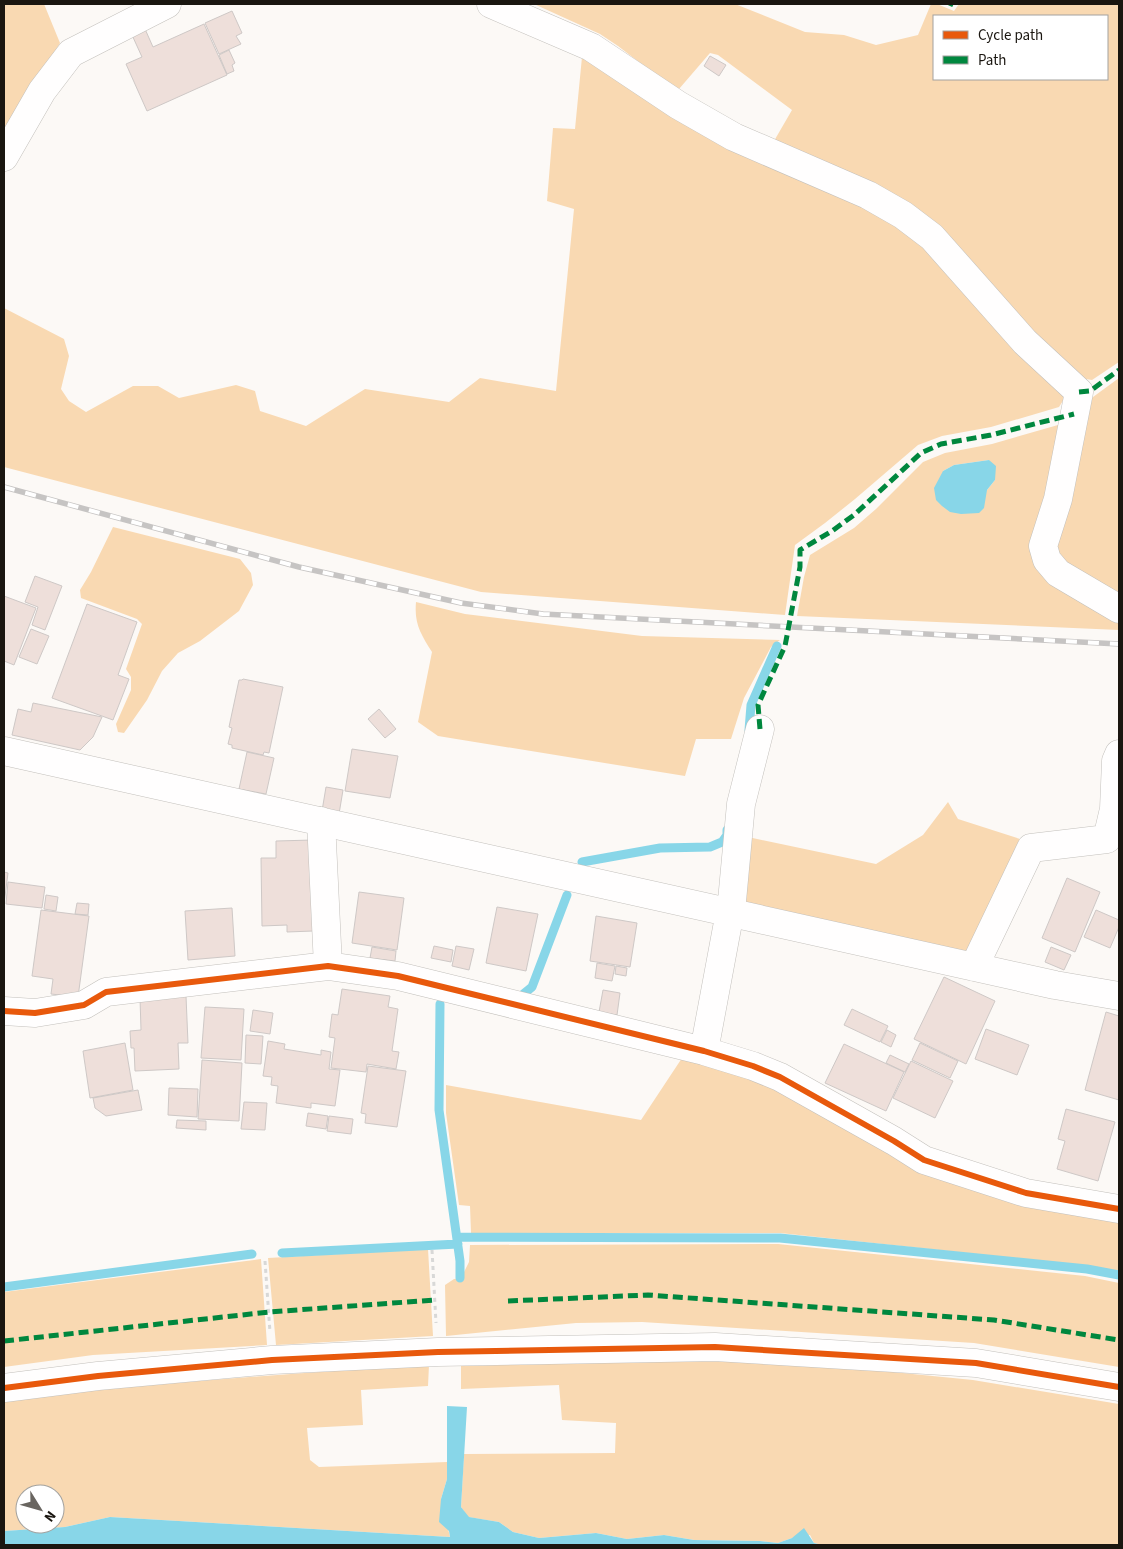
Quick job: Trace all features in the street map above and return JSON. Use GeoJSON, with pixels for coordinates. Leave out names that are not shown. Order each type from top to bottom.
{"type":"FeatureCollection","features":[{"type":"Feature","properties":{"kind":"street"},"geometry":{"type":"LineString","coordinates":[[4,157],[42,91],[71,54],[167,4]]}},
{"type":"Feature","properties":{"kind":"street"},"geometry":{"type":"LineString","coordinates":[[491,4],[591,48],[678,104],[734,137],[868,195],[904,215],[932,237],[1026,342],[1078,392],[1058,499],[1043,546],[1048,560],[1058,573],[1119,609]]}},
{"type":"Feature","properties":{"kind":"street"},"geometry":{"type":"LineString","coordinates":[[704,1051],[732,901],[741,804],[760,729]]}},
{"type":"Feature","properties":{"kind":"street"},"geometry":{"type":"LineString","coordinates":[[4,751],[1055,986],[1119,996]]}},
{"type":"Feature","properties":{"kind":"street"},"geometry":{"type":"LineString","coordinates":[[974,967],[1031,848],[1106,839],[1114,809],[1116,761],[1119,754]]}},
{"type":"Feature","properties":{"kind":"street"},"geometry":{"type":"LineString","coordinates":[[322,821],[328,966]]}},
{"type":"Feature","properties":{"kind":"street"},"geometry":{"type":"LineString","coordinates":[[4,1011],[35,1013],[84,1005],[106,992],[328,966],[398,976],[704,1051],[753,1066],[780,1077],[924,1160],[1026,1193],[1119,1209]]}},
{"type":"Feature","properties":{"kind":"street"},"geometry":{"type":"LineString","coordinates":[[4,1388],[98,1376],[272,1360],[438,1352],[724,1347],[976,1363],[1119,1387]]}},
{"type":"Feature","properties":{"kind":"path"},"geometry":{"type":"LineString","coordinates":[[432,1250],[438,1352]]}},
{"type":"Feature","properties":{"kind":"path"},"geometry":{"type":"LineString","coordinates":[[265,1261],[272,1360]]}},
{"type":"Feature","properties":{"kind":"shaded area"},"geometry":{"type":"Polygon","coordinates":[[[4,4],[44,4],[60,43],[4,138],[4,4]]]}},
{"type":"Feature","properties":{"kind":"shaded area"},"geometry":{"type":"Polygon","coordinates":[[[534,4],[735,4],[805,32],[844,35],[876,45],[918,35],[931,4],[937,4],[954,11],[959,4],[1119,4],[1119,362],[1092,380],[1080,378],[1044,344],[940,231],[774,141],[792,110],[718,55],[710,53],[679,89],[669,85],[600,34],[534,4]]]}},
{"type":"Feature","properties":{"kind":"shaded area"},"geometry":{"type":"Polygon","coordinates":[[[582,57],[676,120],[736,152],[888,218],[921,244],[1066,396],[1059,407],[991,427],[942,436],[918,445],[855,499],[795,545],[785,615],[481,592],[4,467],[4,308],[64,339],[69,356],[61,389],[69,401],[86,412],[133,386],[158,386],[179,398],[236,385],[255,391],[260,411],[306,426],[365,389],[449,402],[480,378],[556,391],[574,209],[547,201],[553,128],[575,129],[582,57]]]}},
{"type":"Feature","properties":{"kind":"shaded area"},"geometry":{"type":"Polygon","coordinates":[[[1119,378],[1119,600],[1063,571],[1052,546],[1084,406],[1119,378]]]}},
{"type":"Feature","properties":{"kind":"shaded area"},"geometry":{"type":"Polygon","coordinates":[[[1058,425],[1063,428],[1036,551],[1119,616],[1119,630],[797,616],[810,555],[854,528],[923,462],[945,453],[992,444],[1058,425]],[[989,460],[954,465],[943,471],[987,490],[995,480],[989,460]]]}},
{"type":"Feature","properties":{"kind":"shaded area"},"geometry":{"type":"Polygon","coordinates":[[[113,527],[240,559],[251,573],[253,585],[239,611],[200,641],[178,653],[162,671],[147,700],[124,733],[118,732],[116,724],[131,690],[131,677],[126,669],[142,624],[137,619],[81,598],[80,590],[113,527]]]}},
{"type":"Feature","properties":{"kind":"shaded area"},"geometry":{"type":"Polygon","coordinates":[[[416,602],[465,614],[642,636],[780,640],[771,647],[744,698],[731,739],[696,739],[685,776],[438,736],[418,722],[432,652],[417,623],[416,602]]]}},
{"type":"Feature","properties":{"kind":"shaded area"},"geometry":{"type":"Polygon","coordinates":[[[948,802],[958,819],[1020,839],[969,953],[742,902],[748,837],[876,864],[923,835],[948,802]]]}},
{"type":"Feature","properties":{"kind":"shaded area"},"geometry":{"type":"Polygon","coordinates":[[[682,1058],[756,1075],[920,1168],[1119,1218],[1119,1271],[1088,1266],[780,1233],[471,1233],[470,1206],[459,1205],[446,1113],[446,1085],[641,1120],[682,1058]]]}},
{"type":"Feature","properties":{"kind":"shaded area"},"geometry":{"type":"Polygon","coordinates":[[[778,1244],[1085,1276],[1119,1283],[1119,1367],[974,1343],[642,1322],[576,1323],[446,1336],[445,1285],[454,1279],[463,1278],[469,1262],[470,1245],[778,1244]]]}},
{"type":"Feature","properties":{"kind":"shaded area"},"geometry":{"type":"Polygon","coordinates":[[[428,1249],[433,1336],[276,1345],[268,1258],[428,1249]]]}},
{"type":"Feature","properties":{"kind":"shaded area"},"geometry":{"type":"Polygon","coordinates":[[[261,1259],[267,1345],[93,1355],[4,1367],[4,1292],[261,1259]]]}},
{"type":"Feature","properties":{"kind":"shaded area"},"geometry":{"type":"Polygon","coordinates":[[[717,1360],[852,1368],[973,1380],[1119,1404],[1119,1545],[822,1545],[814,1543],[810,1535],[778,1543],[694,1540],[664,1535],[627,1539],[596,1533],[539,1538],[513,1532],[499,1522],[468,1517],[461,1507],[464,1454],[615,1453],[616,1423],[562,1420],[559,1385],[461,1389],[461,1366],[717,1360]]]}},
{"type":"Feature","properties":{"kind":"shaded area"},"geometry":{"type":"Polygon","coordinates":[[[429,1365],[428,1386],[361,1390],[363,1425],[307,1428],[310,1460],[319,1467],[447,1462],[447,1479],[441,1499],[450,1537],[110,1517],[65,1527],[65,1484],[15,1484],[15,1530],[4,1531],[4,1401],[163,1384],[429,1365]]]}},
{"type":"Feature","properties":{"kind":"water"},"geometry":{"type":"Polygon","coordinates":[[[989,460],[996,466],[995,480],[987,490],[984,508],[979,513],[961,514],[950,512],[936,500],[934,488],[943,471],[954,465],[989,460]]]}},
{"type":"Feature","properties":{"kind":"water"},"geometry":{"type":"Polygon","coordinates":[[[447,1406],[467,1407],[461,1507],[469,1517],[499,1522],[513,1532],[539,1538],[596,1533],[627,1539],[664,1535],[694,1540],[778,1543],[792,1538],[804,1528],[814,1543],[822,1545],[4,1545],[4,1531],[15,1530],[15,1534],[65,1534],[65,1527],[110,1517],[450,1537],[449,1531],[439,1522],[441,1499],[447,1479],[447,1406]]]}},
{"type":"Feature","properties":{"kind":"building"},"geometry":{"type":"Polygon","coordinates":[[[232,11],[242,33],[236,36],[241,44],[219,54],[205,23],[232,11]]]}},
{"type":"Feature","properties":{"kind":"building"},"geometry":{"type":"Polygon","coordinates":[[[204,24],[227,75],[147,111],[126,64],[142,57],[132,35],[145,29],[153,47],[204,24]]]}},
{"type":"Feature","properties":{"kind":"building"},"geometry":{"type":"Polygon","coordinates":[[[229,50],[235,63],[232,65],[234,71],[227,74],[219,55],[229,50]]]}},
{"type":"Feature","properties":{"kind":"building"},"geometry":{"type":"Polygon","coordinates":[[[710,56],[726,65],[719,76],[704,66],[710,56]]]}},
{"type":"Feature","properties":{"kind":"building"},"geometry":{"type":"Polygon","coordinates":[[[35,576],[62,586],[45,630],[32,625],[38,607],[25,602],[35,576]]]}},
{"type":"Feature","properties":{"kind":"building"},"geometry":{"type":"Polygon","coordinates":[[[4,596],[36,608],[14,665],[4,661],[4,596]]]}},
{"type":"Feature","properties":{"kind":"building"},"geometry":{"type":"Polygon","coordinates":[[[87,604],[137,622],[118,675],[129,679],[113,720],[52,698],[87,604]]]}},
{"type":"Feature","properties":{"kind":"building"},"geometry":{"type":"Polygon","coordinates":[[[31,629],[49,636],[37,664],[19,657],[31,629]]]}},
{"type":"Feature","properties":{"kind":"building"},"geometry":{"type":"Polygon","coordinates":[[[243,679],[283,687],[269,753],[264,752],[263,755],[232,748],[232,745],[228,744],[232,728],[229,727],[239,680],[243,679]]]}},
{"type":"Feature","properties":{"kind":"building"},"geometry":{"type":"Polygon","coordinates":[[[33,703],[102,717],[93,737],[80,750],[12,735],[18,709],[31,712],[33,703]]]}},
{"type":"Feature","properties":{"kind":"building"},"geometry":{"type":"Polygon","coordinates":[[[379,709],[396,729],[385,738],[368,719],[379,709]]]}},
{"type":"Feature","properties":{"kind":"building"},"geometry":{"type":"Polygon","coordinates":[[[352,749],[398,756],[390,798],[345,791],[352,749]]]}},
{"type":"Feature","properties":{"kind":"building"},"geometry":{"type":"Polygon","coordinates":[[[247,752],[274,758],[266,794],[239,789],[247,752]]]}},
{"type":"Feature","properties":{"kind":"building"},"geometry":{"type":"Polygon","coordinates":[[[326,787],[343,790],[339,814],[322,811],[326,787]]]}},
{"type":"Feature","properties":{"kind":"building"},"geometry":{"type":"Polygon","coordinates":[[[313,840],[313,931],[287,932],[287,925],[262,926],[261,858],[276,858],[276,841],[313,840]]]}},
{"type":"Feature","properties":{"kind":"building"},"geometry":{"type":"Polygon","coordinates":[[[4,872],[8,873],[4,904],[4,872]]]}},
{"type":"Feature","properties":{"kind":"building"},"geometry":{"type":"Polygon","coordinates":[[[1067,878],[1100,892],[1075,952],[1042,938],[1067,878]]]}},
{"type":"Feature","properties":{"kind":"building"},"geometry":{"type":"Polygon","coordinates":[[[8,882],[45,887],[42,908],[6,904],[8,882]]]}},
{"type":"Feature","properties":{"kind":"building"},"geometry":{"type":"Polygon","coordinates":[[[359,892],[404,898],[397,950],[352,943],[359,892]]]}},
{"type":"Feature","properties":{"kind":"building"},"geometry":{"type":"Polygon","coordinates":[[[46,895],[58,897],[56,911],[44,909],[46,895]]]}},
{"type":"Feature","properties":{"kind":"building"},"geometry":{"type":"Polygon","coordinates":[[[77,903],[89,904],[88,915],[75,914],[77,903]]]}},
{"type":"Feature","properties":{"kind":"building"},"geometry":{"type":"Polygon","coordinates":[[[497,907],[538,914],[526,971],[486,963],[497,907]]]}},
{"type":"Feature","properties":{"kind":"building"},"geometry":{"type":"Polygon","coordinates":[[[232,908],[235,956],[188,960],[185,911],[232,908]]]}},
{"type":"Feature","properties":{"kind":"building"},"geometry":{"type":"Polygon","coordinates":[[[41,910],[89,916],[78,997],[51,994],[53,979],[32,976],[41,910]]]}},
{"type":"Feature","properties":{"kind":"building"},"geometry":{"type":"Polygon","coordinates":[[[1096,910],[1119,920],[1119,927],[1110,948],[1084,937],[1096,910]]]}},
{"type":"Feature","properties":{"kind":"building"},"geometry":{"type":"Polygon","coordinates":[[[596,916],[637,923],[630,967],[590,961],[596,916]]]}},
{"type":"Feature","properties":{"kind":"building"},"geometry":{"type":"Polygon","coordinates":[[[434,946],[453,950],[451,962],[431,958],[434,946]]]}},
{"type":"Feature","properties":{"kind":"building"},"geometry":{"type":"Polygon","coordinates":[[[456,946],[474,949],[469,970],[452,966],[456,946]]]}},
{"type":"Feature","properties":{"kind":"building"},"geometry":{"type":"Polygon","coordinates":[[[372,947],[396,951],[395,961],[370,958],[372,947]]]}},
{"type":"Feature","properties":{"kind":"building"},"geometry":{"type":"Polygon","coordinates":[[[1051,947],[1071,955],[1064,970],[1045,962],[1051,947]]]}},
{"type":"Feature","properties":{"kind":"building"},"geometry":{"type":"Polygon","coordinates":[[[597,963],[615,966],[612,981],[595,978],[597,963]]]}},
{"type":"Feature","properties":{"kind":"building"},"geometry":{"type":"Polygon","coordinates":[[[616,966],[627,968],[626,976],[615,974],[616,966]]]}},
{"type":"Feature","properties":{"kind":"building"},"geometry":{"type":"Polygon","coordinates":[[[944,977],[995,1001],[966,1064],[914,1039],[944,977]]]}},
{"type":"Feature","properties":{"kind":"building"},"geometry":{"type":"Polygon","coordinates":[[[342,989],[390,996],[388,1007],[398,1009],[392,1051],[399,1052],[396,1069],[367,1064],[366,1072],[331,1068],[335,1038],[329,1037],[332,1014],[338,1015],[342,989]]]}},
{"type":"Feature","properties":{"kind":"building"},"geometry":{"type":"Polygon","coordinates":[[[603,990],[620,993],[617,1015],[599,1012],[603,990]]]}},
{"type":"Feature","properties":{"kind":"building"},"geometry":{"type":"Polygon","coordinates":[[[186,996],[188,1043],[178,1043],[179,1069],[135,1071],[134,1048],[131,1048],[130,1031],[141,1030],[140,998],[186,996]]]}},
{"type":"Feature","properties":{"kind":"building"},"geometry":{"type":"Polygon","coordinates":[[[205,1007],[244,1009],[241,1060],[201,1058],[205,1007]]]}},
{"type":"Feature","properties":{"kind":"building"},"geometry":{"type":"Polygon","coordinates":[[[852,1009],[888,1026],[880,1042],[844,1025],[852,1009]]]}},
{"type":"Feature","properties":{"kind":"building"},"geometry":{"type":"Polygon","coordinates":[[[253,1010],[273,1013],[270,1034],[250,1031],[253,1010]]]}},
{"type":"Feature","properties":{"kind":"building"},"geometry":{"type":"Polygon","coordinates":[[[1106,1012],[1119,1016],[1119,1100],[1085,1090],[1106,1012]]]}},
{"type":"Feature","properties":{"kind":"building"},"geometry":{"type":"Polygon","coordinates":[[[986,1029],[1029,1045],[1017,1075],[975,1059],[986,1029]]]}},
{"type":"Feature","properties":{"kind":"building"},"geometry":{"type":"Polygon","coordinates":[[[887,1030],[896,1035],[891,1047],[881,1042],[887,1030]]]}},
{"type":"Feature","properties":{"kind":"building"},"geometry":{"type":"Polygon","coordinates":[[[246,1035],[263,1036],[261,1064],[245,1063],[246,1035]]]}},
{"type":"Feature","properties":{"kind":"building"},"geometry":{"type":"Polygon","coordinates":[[[268,1041],[285,1044],[284,1049],[321,1055],[321,1050],[331,1052],[329,1069],[340,1070],[335,1106],[311,1103],[311,1108],[276,1103],[278,1086],[271,1085],[272,1077],[263,1076],[268,1041]]]}},
{"type":"Feature","properties":{"kind":"building"},"geometry":{"type":"Polygon","coordinates":[[[125,1043],[133,1090],[90,1098],[83,1051],[125,1043]]]}},
{"type":"Feature","properties":{"kind":"building"},"geometry":{"type":"Polygon","coordinates":[[[920,1043],[958,1061],[950,1078],[912,1060],[920,1043]]]}},
{"type":"Feature","properties":{"kind":"building"},"geometry":{"type":"Polygon","coordinates":[[[844,1044],[904,1072],[886,1111],[825,1083],[844,1044]]]}},
{"type":"Feature","properties":{"kind":"building"},"geometry":{"type":"Polygon","coordinates":[[[890,1055],[909,1064],[905,1072],[886,1063],[890,1055]]]}},
{"type":"Feature","properties":{"kind":"building"},"geometry":{"type":"Polygon","coordinates":[[[202,1060],[242,1063],[239,1121],[198,1119],[202,1060]]]}},
{"type":"Feature","properties":{"kind":"building"},"geometry":{"type":"Polygon","coordinates":[[[911,1061],[953,1081],[935,1118],[893,1098],[911,1061]]]}},
{"type":"Feature","properties":{"kind":"building"},"geometry":{"type":"Polygon","coordinates":[[[368,1066],[406,1071],[397,1127],[365,1123],[366,1114],[361,1113],[368,1066]]]}},
{"type":"Feature","properties":{"kind":"building"},"geometry":{"type":"Polygon","coordinates":[[[169,1088],[198,1089],[197,1117],[168,1115],[169,1088]]]}},
{"type":"Feature","properties":{"kind":"building"},"geometry":{"type":"Polygon","coordinates":[[[138,1090],[142,1110],[106,1116],[95,1108],[93,1098],[138,1090]]]}},
{"type":"Feature","properties":{"kind":"building"},"geometry":{"type":"Polygon","coordinates":[[[244,1102],[267,1103],[265,1130],[241,1129],[244,1102]]]}},
{"type":"Feature","properties":{"kind":"building"},"geometry":{"type":"Polygon","coordinates":[[[1066,1109],[1115,1122],[1098,1181],[1057,1169],[1065,1141],[1058,1139],[1066,1109]]]}},
{"type":"Feature","properties":{"kind":"building"},"geometry":{"type":"Polygon","coordinates":[[[308,1113],[328,1116],[326,1129],[306,1126],[308,1113]]]}},
{"type":"Feature","properties":{"kind":"building"},"geometry":{"type":"Polygon","coordinates":[[[329,1116],[353,1119],[351,1134],[327,1131],[329,1116]]]}},
{"type":"Feature","properties":{"kind":"building"},"geometry":{"type":"Polygon","coordinates":[[[177,1120],[206,1121],[206,1130],[176,1128],[177,1120]]]}},
{"type":"Feature","properties":{"kind":"waterway"},"geometry":{"type":"LineString","coordinates":[[749,730],[751,705],[777,646]]}},
{"type":"Feature","properties":{"kind":"waterway"},"geometry":{"type":"LineString","coordinates":[[582,862],[660,848],[710,847],[722,842],[727,835],[727,830]]}},
{"type":"Feature","properties":{"kind":"waterway"},"geometry":{"type":"LineString","coordinates":[[516,1000],[532,987],[567,895]]}},
{"type":"Feature","properties":{"kind":"waterway"},"geometry":{"type":"LineString","coordinates":[[440,1004],[439,1110],[460,1261],[460,1278]]}},
{"type":"Feature","properties":{"kind":"waterway"},"geometry":{"type":"LineString","coordinates":[[457,1237],[780,1238],[1087,1269],[1119,1275]]}},
{"type":"Feature","properties":{"kind":"waterway"},"geometry":{"type":"LineString","coordinates":[[282,1253],[458,1244]]}},
{"type":"Feature","properties":{"kind":"waterway"},"geometry":{"type":"LineString","coordinates":[[4,1287],[252,1254]]}},
{"type":"Feature","properties":{"kind":"railway"},"geometry":{"type":"LineString","coordinates":[[4,487],[299,567],[461,603],[543,614],[1119,644]]}},
{"type":"Feature","properties":{"kind":"marked path"},"geometry":{"type":"LineString","coordinates":[[1079,392],[1090,391],[1119,370]]}},
{"type":"Feature","properties":{"kind":"marked path"},"geometry":{"type":"LineString","coordinates":[[760,729],[758,705],[785,646],[800,567],[800,550],[854,515],[921,453],[941,444],[991,435],[1074,414]]}},
{"type":"Feature","properties":{"kind":"marked path"},"geometry":{"type":"LineString","coordinates":[[508,1301],[648,1295],[994,1320],[1119,1340]]}},
{"type":"Feature","properties":{"kind":"marked path"},"geometry":{"type":"LineString","coordinates":[[4,1341],[269,1312],[435,1300]]}},
{"type":"Feature","properties":{"kind":"cycle path"},"geometry":{"type":"LineString","coordinates":[[4,1011],[35,1013],[84,1005],[106,992],[328,966],[398,976],[704,1051],[753,1066],[780,1077],[924,1160],[1026,1193],[1119,1209]]}},
{"type":"Feature","properties":{"kind":"cycle path"},"geometry":{"type":"LineString","coordinates":[[4,1388],[98,1376],[272,1360],[438,1352],[715,1347],[976,1363],[1119,1387]]}}]}
